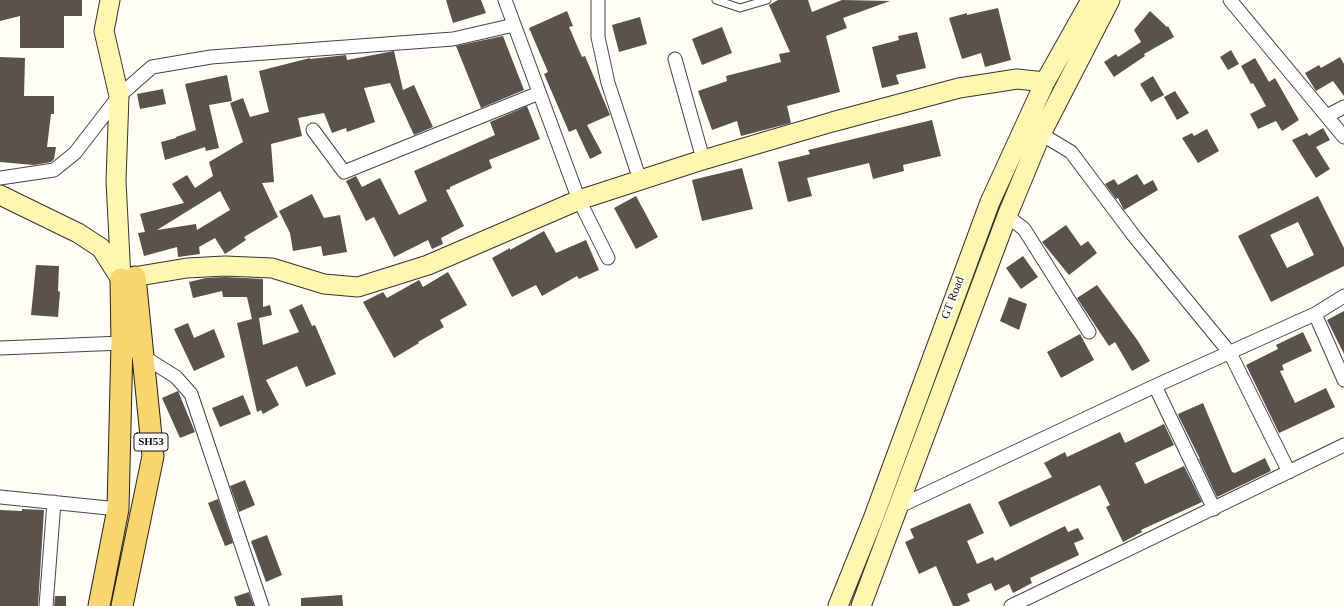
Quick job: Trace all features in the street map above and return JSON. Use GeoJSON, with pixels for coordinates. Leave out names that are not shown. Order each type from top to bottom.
{"type":"FeatureCollection","features":[{"type":"Feature","properties":{"kind":"main road"},"geometry":{"type":"LineString","coordinates":[[110,0],[104,31],[118,96],[116,181],[128,278]]}},
{"type":"Feature","properties":{"kind":"main road","name":"GT Road"},"geometry":{"type":"LineString","coordinates":[[838,606],[873,519],[990,202],[1045,82],[1091,0]]}},
{"type":"Feature","properties":{"kind":"main road"},"geometry":{"type":"LineString","coordinates":[[861,606],[900,506],[1007,216],[1041,134],[1097,22],[1110,0]]}},
{"type":"Feature","properties":{"kind":"main road"},"geometry":{"type":"LineString","coordinates":[[128,278],[187,268],[226,266],[272,268],[324,284],[358,287],[428,264],[579,200],[703,159],[959,88],[1017,79],[1045,82]]}},
{"type":"Feature","properties":{"kind":"main road"},"geometry":{"type":"LineString","coordinates":[[0,195],[78,233],[101,248],[128,278]]}},
{"type":"Feature","properties":{"kind":"main road","name":"SH53"},"geometry":{"type":"LineString","coordinates":[[99,606],[118,509],[122,343],[128,278]]}},
{"type":"Feature","properties":{"kind":"main road","name":"SH53"},"geometry":{"type":"LineString","coordinates":[[122,606],[152,456],[143,356],[128,278]]}},
{"type":"Feature","properties":{"kind":"street"},"geometry":{"type":"LineString","coordinates":[[505,0],[579,200],[608,258]]}},
{"type":"Feature","properties":{"kind":"street"},"geometry":{"type":"LineString","coordinates":[[598,0],[598,37],[608,83],[640,180]]}},
{"type":"Feature","properties":{"kind":"street"},"geometry":{"type":"LineString","coordinates":[[1230,0],[1344,137]]}},
{"type":"Feature","properties":{"kind":"street"},"geometry":{"type":"LineString","coordinates":[[0,178],[54,170],[75,154],[118,96],[152,67],[212,57],[453,39],[514,25]]}},
{"type":"Feature","properties":{"kind":"street"},"geometry":{"type":"LineString","coordinates":[[675,59],[703,159]]}},
{"type":"Feature","properties":{"kind":"street"},"geometry":{"type":"LineString","coordinates":[[312,130],[344,172],[539,92]]}},
{"type":"Feature","properties":{"kind":"street"},"geometry":{"type":"LineString","coordinates":[[1327,116],[1344,107]]}},
{"type":"Feature","properties":{"kind":"street"},"geometry":{"type":"LineString","coordinates":[[1041,134],[1071,152],[1134,236],[1230,353],[1289,472]]}},
{"type":"Feature","properties":{"kind":"street"},"geometry":{"type":"LineString","coordinates":[[1007,216],[1024,229],[1089,332]]}},
{"type":"Feature","properties":{"kind":"street"},"geometry":{"type":"LineString","coordinates":[[900,506],[1155,386],[1315,314],[1344,296]]}},
{"type":"Feature","properties":{"kind":"street"},"geometry":{"type":"LineString","coordinates":[[1315,314],[1344,380]]}},
{"type":"Feature","properties":{"kind":"street"},"geometry":{"type":"LineString","coordinates":[[0,348],[122,343],[176,377],[191,394],[262,606]]}},
{"type":"Feature","properties":{"kind":"street"},"geometry":{"type":"LineString","coordinates":[[1155,386],[1214,509]]}},
{"type":"Feature","properties":{"kind":"street"},"geometry":{"type":"LineString","coordinates":[[1011,606],[1344,445]]}},
{"type":"Feature","properties":{"kind":"street"},"geometry":{"type":"LineString","coordinates":[[0,497],[118,509]]}},
{"type":"Feature","properties":{"kind":"street"},"geometry":{"type":"LineString","coordinates":[[46,606],[54,502]]}},
{"type":"Feature","properties":{"kind":"lane"},"geometry":{"type":"LineString","coordinates":[[716,0],[740,8],[767,0]]}},
{"type":"Feature","properties":{"kind":"building"},"geometry":{"type":"Polygon","coordinates":[[[0,0],[82,0],[82,16],[64,16],[64,48],[20,48],[20,16],[0,21],[0,0]]]}},
{"type":"Feature","properties":{"kind":"building"},"geometry":{"type":"Polygon","coordinates":[[[446,0],[481,0],[486,13],[453,23],[446,0]]]}},
{"type":"Feature","properties":{"kind":"building"},"geometry":{"type":"Polygon","coordinates":[[[778,0],[808,0],[812,12],[842,0],[890,1],[843,18],[847,28],[826,36],[840,92],[787,106],[791,123],[741,136],[737,121],[712,130],[698,91],[727,81],[726,76],[781,62],[779,54],[790,52],[769,5],[778,0]]]}},
{"type":"Feature","properties":{"kind":"building"},"geometry":{"type":"Polygon","coordinates":[[[998,8],[1011,60],[985,67],[981,53],[962,59],[949,18],[967,13],[967,15],[998,8]]]}},
{"type":"Feature","properties":{"kind":"building"},"geometry":{"type":"Polygon","coordinates":[[[567,11],[573,26],[569,27],[582,57],[585,56],[610,115],[587,125],[602,153],[590,159],[576,129],[569,132],[544,74],[548,72],[529,28],[567,11]]]}},
{"type":"Feature","properties":{"kind":"building"},"geometry":{"type":"Polygon","coordinates":[[[1150,11],[1167,27],[1168,26],[1174,37],[1144,54],[1145,56],[1114,77],[1104,62],[1116,54],[1118,57],[1141,42],[1134,30],[1150,11]]]}},
{"type":"Feature","properties":{"kind":"building"},"geometry":{"type":"Polygon","coordinates":[[[640,17],[647,44],[619,52],[612,25],[640,17]]]}},
{"type":"Feature","properties":{"kind":"building"},"geometry":{"type":"Polygon","coordinates":[[[722,27],[732,53],[702,65],[692,39],[722,27]]]}},
{"type":"Feature","properties":{"kind":"building"},"geometry":{"type":"Polygon","coordinates":[[[917,32],[926,68],[896,75],[899,84],[882,88],[872,47],[899,40],[898,36],[917,32]]]}},
{"type":"Feature","properties":{"kind":"building"},"geometry":{"type":"Polygon","coordinates":[[[503,36],[524,90],[481,108],[456,46],[503,36]]]}},
{"type":"Feature","properties":{"kind":"building"},"geometry":{"type":"Polygon","coordinates":[[[1231,50],[1239,64],[1228,70],[1220,57],[1231,50]]]}},
{"type":"Feature","properties":{"kind":"building"},"geometry":{"type":"Polygon","coordinates":[[[394,51],[403,90],[414,85],[433,127],[414,135],[390,83],[364,88],[375,122],[347,132],[346,128],[332,133],[324,113],[298,118],[302,136],[271,144],[274,182],[262,183],[278,217],[244,237],[246,240],[225,254],[215,238],[199,247],[200,254],[178,257],[177,247],[144,256],[138,233],[145,232],[140,214],[184,203],[172,184],[187,175],[195,188],[213,176],[209,162],[243,142],[230,103],[243,98],[250,117],[269,112],[259,71],[310,58],[346,55],[347,60],[394,51]],[[220,191],[157,230],[196,224],[197,230],[230,210],[220,191]]]}},
{"type":"Feature","properties":{"kind":"building"},"geometry":{"type":"Polygon","coordinates":[[[0,57],[25,58],[24,96],[54,96],[54,114],[51,114],[47,147],[56,147],[54,159],[51,162],[34,165],[0,162],[0,57]]]}},
{"type":"Feature","properties":{"kind":"building"},"geometry":{"type":"Polygon","coordinates":[[[1340,57],[1344,64],[1344,96],[1333,81],[1316,91],[1305,73],[1319,65],[1321,68],[1340,57]]]}},
{"type":"Feature","properties":{"kind":"building"},"geometry":{"type":"Polygon","coordinates":[[[1255,58],[1269,82],[1275,78],[1299,120],[1282,131],[1276,121],[1258,129],[1250,114],[1266,106],[1241,66],[1255,58]]]}},
{"type":"Feature","properties":{"kind":"building"},"geometry":{"type":"Polygon","coordinates":[[[227,75],[232,101],[209,105],[219,148],[206,151],[205,147],[165,160],[161,142],[196,130],[185,84],[227,75]]]}},
{"type":"Feature","properties":{"kind":"building"},"geometry":{"type":"Polygon","coordinates":[[[1153,76],[1164,95],[1151,102],[1140,84],[1153,76]]]}},
{"type":"Feature","properties":{"kind":"building"},"geometry":{"type":"Polygon","coordinates":[[[163,89],[166,104],[140,109],[137,94],[163,89]]]}},
{"type":"Feature","properties":{"kind":"building"},"geometry":{"type":"Polygon","coordinates":[[[1175,91],[1189,113],[1177,120],[1164,97],[1175,91]]]}},
{"type":"Feature","properties":{"kind":"building"},"geometry":{"type":"Polygon","coordinates":[[[527,106],[540,139],[489,160],[492,168],[446,190],[464,226],[441,238],[443,244],[432,249],[428,240],[394,257],[374,217],[366,221],[346,181],[356,176],[362,187],[380,178],[399,215],[427,201],[414,171],[495,135],[490,122],[527,106]]]}},
{"type":"Feature","properties":{"kind":"building"},"geometry":{"type":"Polygon","coordinates":[[[932,120],[941,156],[903,165],[904,171],[873,179],[869,163],[807,178],[812,196],[788,202],[778,162],[810,154],[808,150],[932,120]]]}},
{"type":"Feature","properties":{"kind":"building"},"geometry":{"type":"Polygon","coordinates":[[[1323,128],[1330,140],[1316,147],[1330,169],[1316,178],[1292,140],[1307,133],[1309,136],[1323,128]]]}},
{"type":"Feature","properties":{"kind":"building"},"geometry":{"type":"Polygon","coordinates":[[[1207,129],[1219,151],[1198,163],[1182,138],[1192,133],[1194,136],[1207,129]]]}},
{"type":"Feature","properties":{"kind":"building"},"geometry":{"type":"Polygon","coordinates":[[[742,168],[753,209],[702,221],[692,180],[742,168]]]}},
{"type":"Feature","properties":{"kind":"building"},"geometry":{"type":"Polygon","coordinates":[[[1137,174],[1144,185],[1153,180],[1158,190],[1124,210],[1118,198],[1116,199],[1105,184],[1114,179],[1118,185],[1137,174]]]}},
{"type":"Feature","properties":{"kind":"building"},"geometry":{"type":"Polygon","coordinates":[[[312,194],[324,218],[340,215],[347,252],[323,256],[321,246],[293,251],[290,233],[279,211],[312,194]]]}},
{"type":"Feature","properties":{"kind":"building"},"geometry":{"type":"Polygon","coordinates":[[[636,196],[658,237],[636,249],[614,208],[636,196]]]}},
{"type":"Feature","properties":{"kind":"building"},"geometry":{"type":"Polygon","coordinates":[[[1318,196],[1344,248],[1344,266],[1271,302],[1238,236],[1318,196]],[[1298,222],[1270,235],[1287,268],[1314,255],[1298,222]]]}},
{"type":"Feature","properties":{"kind":"building"},"geometry":{"type":"Polygon","coordinates":[[[1066,225],[1081,246],[1088,241],[1097,253],[1069,275],[1042,242],[1066,225]]]}},
{"type":"Feature","properties":{"kind":"building"},"geometry":{"type":"Polygon","coordinates":[[[544,231],[556,253],[586,240],[599,270],[579,279],[577,276],[542,296],[536,285],[512,297],[492,258],[544,231]]]}},
{"type":"Feature","properties":{"kind":"building"},"geometry":{"type":"Polygon","coordinates":[[[1023,256],[1038,277],[1021,289],[1006,268],[1023,256]]]}},
{"type":"Feature","properties":{"kind":"building"},"geometry":{"type":"Polygon","coordinates":[[[36,265],[59,266],[58,291],[60,292],[58,317],[31,315],[36,265]]]}},
{"type":"Feature","properties":{"kind":"building"},"geometry":{"type":"Polygon","coordinates":[[[448,272],[467,305],[440,320],[444,327],[394,358],[363,302],[383,292],[387,298],[419,280],[423,287],[448,272]]]}},
{"type":"Feature","properties":{"kind":"building"},"geometry":{"type":"Polygon","coordinates":[[[225,277],[263,279],[263,307],[270,305],[272,315],[259,318],[263,345],[299,332],[289,310],[302,304],[312,326],[315,325],[336,374],[306,387],[297,366],[266,380],[279,405],[263,414],[261,410],[257,412],[237,323],[252,319],[247,297],[223,297],[222,291],[193,298],[189,282],[206,278],[225,277]]]}},
{"type":"Feature","properties":{"kind":"building"},"geometry":{"type":"Polygon","coordinates":[[[1097,285],[1138,341],[1150,361],[1132,371],[1115,342],[1109,346],[1077,298],[1097,285]]]}},
{"type":"Feature","properties":{"kind":"building"},"geometry":{"type":"Polygon","coordinates":[[[1009,297],[1027,304],[1019,330],[1000,321],[1009,297]]]}},
{"type":"Feature","properties":{"kind":"building"},"geometry":{"type":"Polygon","coordinates":[[[1344,311],[1344,354],[1327,320],[1344,311]]]}},
{"type":"Feature","properties":{"kind":"building"},"geometry":{"type":"Polygon","coordinates":[[[188,323],[194,338],[214,329],[225,357],[194,371],[174,329],[188,323]]]}},
{"type":"Feature","properties":{"kind":"building"},"geometry":{"type":"Polygon","coordinates":[[[1303,332],[1312,351],[1282,365],[1284,370],[1280,371],[1295,403],[1326,388],[1335,407],[1279,433],[1246,365],[1278,349],[1276,345],[1303,332]]]}},
{"type":"Feature","properties":{"kind":"building"},"geometry":{"type":"Polygon","coordinates":[[[1080,334],[1094,360],[1061,378],[1047,352],[1080,334]]]}},
{"type":"Feature","properties":{"kind":"building"},"geometry":{"type":"Polygon","coordinates":[[[178,391],[195,432],[180,438],[162,398],[178,391]]]}},
{"type":"Feature","properties":{"kind":"building"},"geometry":{"type":"Polygon","coordinates":[[[243,395],[251,414],[220,427],[212,408],[243,395]]]}},
{"type":"Feature","properties":{"kind":"building"},"geometry":{"type":"Polygon","coordinates":[[[1203,403],[1232,472],[1235,473],[1265,458],[1271,471],[1217,497],[1178,414],[1203,403]]]}},
{"type":"Feature","properties":{"kind":"building"},"geometry":{"type":"Polygon","coordinates":[[[1164,424],[1174,445],[1135,463],[1145,484],[1184,466],[1202,502],[1141,530],[1142,532],[1123,542],[1106,507],[1110,505],[1100,485],[1010,527],[998,502],[1052,477],[1044,463],[1065,452],[1067,457],[1120,432],[1125,443],[1164,424]]]}},
{"type":"Feature","properties":{"kind":"building"},"geometry":{"type":"Polygon","coordinates":[[[245,480],[255,505],[239,512],[230,486],[245,480]]]}},
{"type":"Feature","properties":{"kind":"building"},"geometry":{"type":"Polygon","coordinates":[[[218,499],[233,543],[225,546],[208,503],[218,499]]]}},
{"type":"Feature","properties":{"kind":"building"},"geometry":{"type":"Polygon","coordinates":[[[970,503],[984,533],[967,541],[977,564],[993,557],[995,561],[1065,526],[1068,532],[1078,528],[1084,539],[1074,543],[1079,555],[1030,578],[1032,583],[1013,593],[1009,584],[995,591],[991,583],[967,594],[970,601],[959,606],[953,606],[936,566],[919,574],[905,542],[914,538],[910,529],[970,503]]]}},
{"type":"Feature","properties":{"kind":"building"},"geometry":{"type":"Polygon","coordinates":[[[22,509],[44,510],[38,606],[0,606],[0,510],[22,511],[22,509]]]}},
{"type":"Feature","properties":{"kind":"building"},"geometry":{"type":"Polygon","coordinates":[[[267,535],[282,575],[266,582],[251,541],[267,535]]]}},
{"type":"Feature","properties":{"kind":"building"},"geometry":{"type":"Polygon","coordinates":[[[249,592],[254,606],[237,606],[234,597],[249,592]]]}},
{"type":"Feature","properties":{"kind":"building"},"geometry":{"type":"Polygon","coordinates":[[[342,595],[343,606],[301,606],[301,598],[342,595]]]}},
{"type":"Feature","properties":{"kind":"building"},"geometry":{"type":"Polygon","coordinates":[[[55,596],[66,596],[66,606],[54,606],[55,596]]]}}]}
